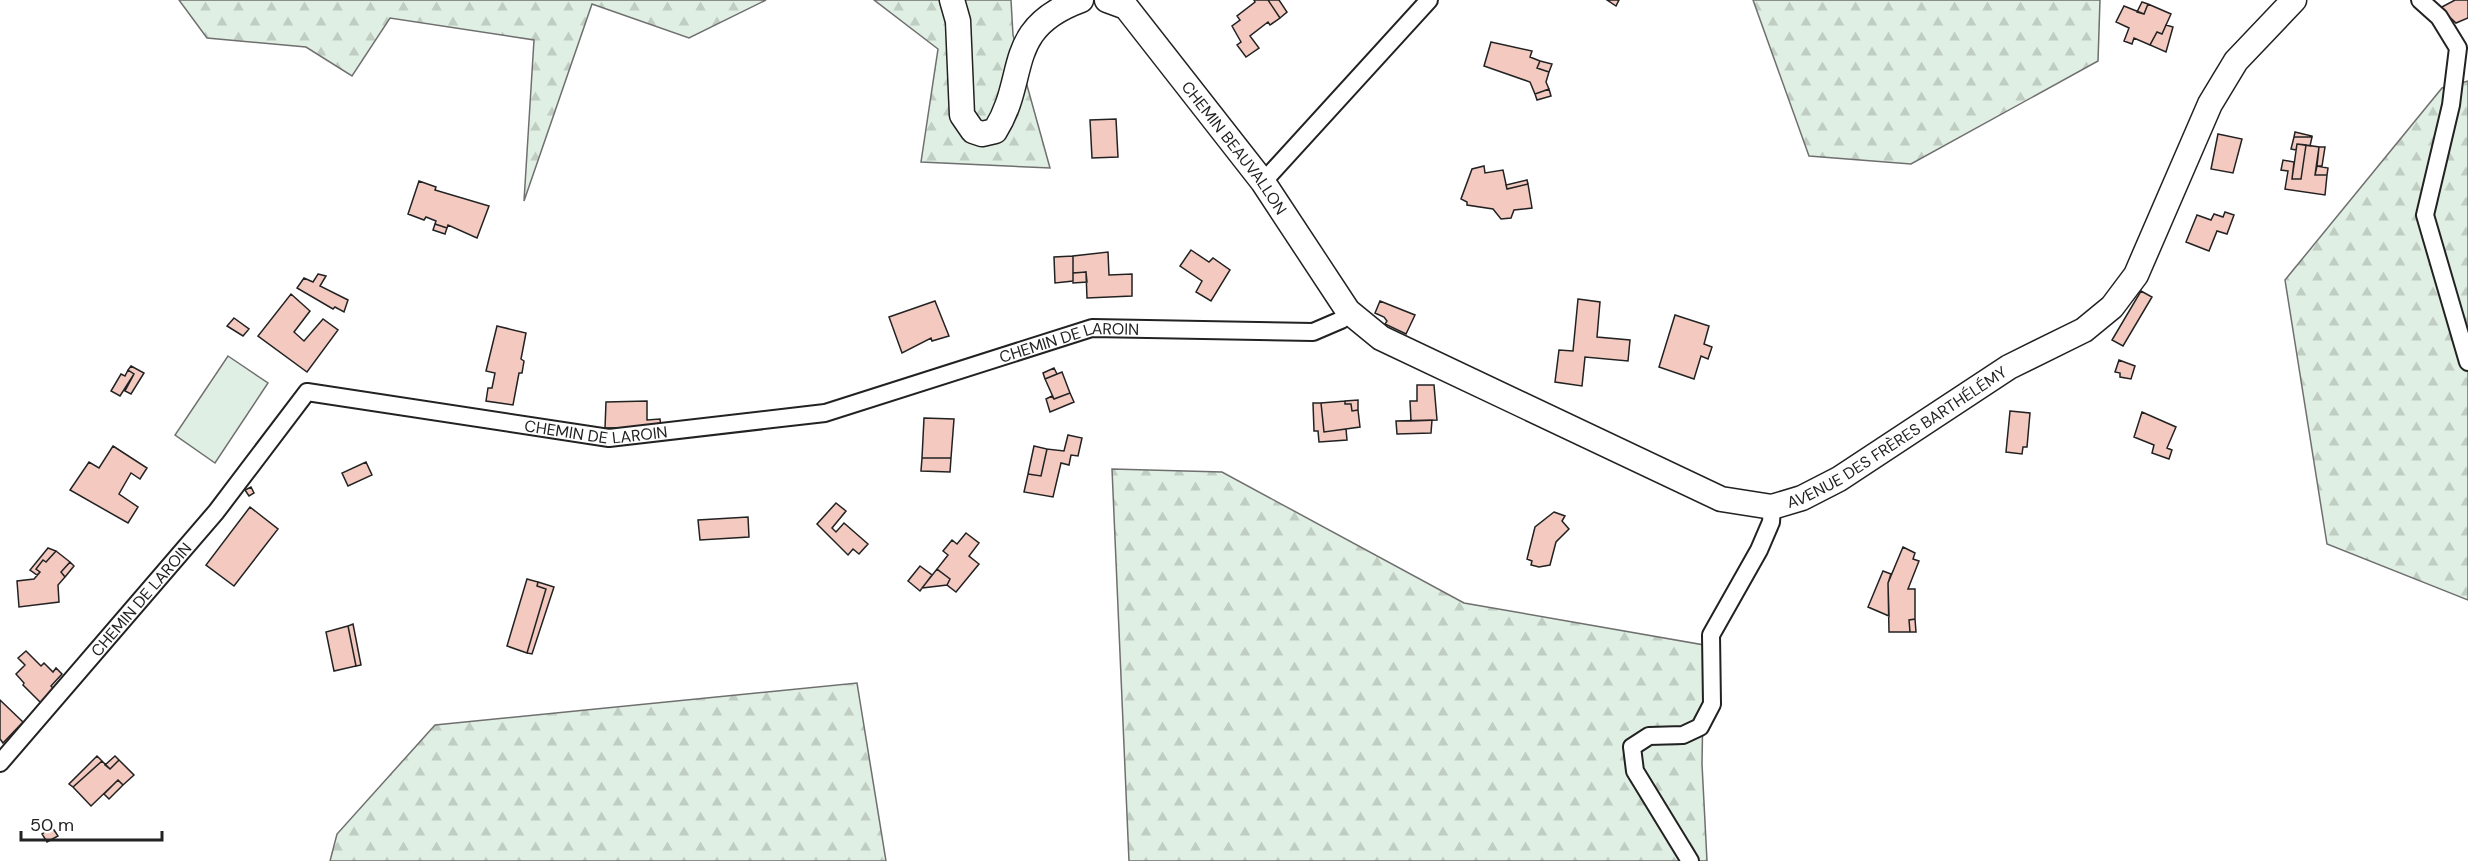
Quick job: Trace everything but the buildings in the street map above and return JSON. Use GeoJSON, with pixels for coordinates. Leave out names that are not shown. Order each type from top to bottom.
{"type":"FeatureCollection","features":[{"type":"Feature","properties":{"kind":"street"},"geometry":{"type":"LineString","coordinates":[[952,0],[958,21],[963,115],[973,131],[982,134],[994,131],[1002,119],[1022,49],[1036,27],[1081,0]]}},
{"type":"Feature","properties":{"kind":"street","name":"CHEMIN BEAUVALLON"},"geometry":{"type":"LineString","coordinates":[[1107,0],[1126,7],[1263,182],[1348,311]]}},
{"type":"Feature","properties":{"kind":"street"},"geometry":{"type":"LineString","coordinates":[[1263,182],[1429,0]]}},
{"type":"Feature","properties":{"kind":"street","name":"AVENUE DES FRÈRES BARTHÉLÉMY"},"geometry":{"type":"LineString","coordinates":[[1348,311],[1381,338],[1721,499],[1772,507],[1802,498],[1839,479],[2009,367],[2084,330],[2112,307],[2136,275],[2210,104],[2236,61],[2294,0]]}},
{"type":"Feature","properties":{"kind":"street"},"geometry":{"type":"LineString","coordinates":[[2420,0],[2439,17],[2458,48],[2451,105],[2425,214],[2468,362]]}},
{"type":"Feature","properties":{"kind":"street","name":"CHEMIN DE LAROIN"},"geometry":{"type":"LineString","coordinates":[[0,763],[216,512],[307,392],[609,438],[825,412],[1092,328],[1313,332],[1341,320],[1348,311]]}},
{"type":"Feature","properties":{"kind":"street"},"geometry":{"type":"LineString","coordinates":[[1690,861],[1635,771],[1632,747],[1649,736],[1683,735],[1700,727],[1712,704],[1711,635],[1759,550],[1771,522],[1772,507]]}},
{"type":"Feature","properties":{"kind":"green space"},"geometry":{"type":"Polygon","coordinates":[[[179,0],[766,0],[689,38],[592,4],[524,201],[534,40],[390,18],[352,76],[306,47],[207,38],[179,0]]]}},
{"type":"Feature","properties":{"kind":"green space"},"geometry":{"type":"Polygon","coordinates":[[[874,0],[1011,0],[1013,35],[1050,168],[921,162],[938,49],[874,0]]]}},
{"type":"Feature","properties":{"kind":"green space"},"geometry":{"type":"Polygon","coordinates":[[[1753,0],[2100,0],[2098,61],[1911,164],[1809,156],[1753,0]]]}},
{"type":"Feature","properties":{"kind":"green space"},"geometry":{"type":"Polygon","coordinates":[[[2468,81],[2468,600],[2327,544],[2285,280],[2442,88],[2468,81]]]}},
{"type":"Feature","properties":{"kind":"green space"},"geometry":{"type":"Polygon","coordinates":[[[228,356],[268,383],[215,463],[175,435],[228,356]]]}},
{"type":"Feature","properties":{"kind":"green space"},"geometry":{"type":"Polygon","coordinates":[[[1112,469],[1222,472],[1464,603],[1704,645],[1702,764],[1707,861],[1129,861],[1112,469]]]}},
{"type":"Feature","properties":{"kind":"green space"},"geometry":{"type":"Polygon","coordinates":[[[857,683],[886,861],[330,861],[337,834],[435,725],[857,683]]]}}]}
